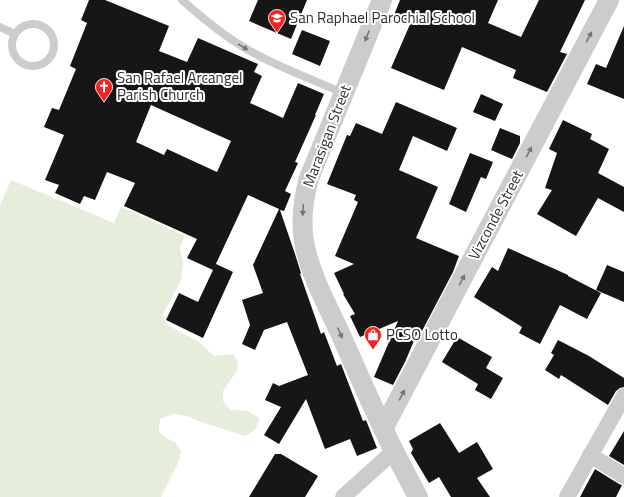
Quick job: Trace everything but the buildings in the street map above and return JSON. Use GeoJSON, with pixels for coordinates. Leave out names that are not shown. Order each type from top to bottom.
{"type":"FeatureCollection","features":[{"type":"Feature","properties":{"kind":"street","name":"Marasigan Street"},"geometry":{"type":"LineString","coordinates":[[382,0],[309,178],[304,205],[304,240],[315,277],[384,430],[418,497]]}},
{"type":"Feature","properties":{"kind":"street","name":"Vizconde Street"},"geometry":{"type":"LineString","coordinates":[[384,430],[609,0]]}},
{"type":"Feature","properties":{"kind":"street"},"geometry":{"type":"LineString","coordinates":[[567,497],[624,396]]}},
{"type":"Feature","properties":{"kind":"street"},"geometry":{"type":"LineString","coordinates":[[343,497],[394,451]]}},
{"type":"Feature","properties":{"kind":"street"},"geometry":{"type":"LineString","coordinates":[[590,455],[624,476]]}},
{"type":"Feature","properties":{"kind":"lane"},"geometry":{"type":"LineString","coordinates":[[182,0],[240,46],[270,62],[343,93]]}},
{"type":"Feature","properties":{"kind":"lane"},"geometry":{"type":"LineString","coordinates":[[26,25],[41,25],[47,28],[52,34],[54,41],[55,48],[53,54],[49,60],[43,64],[30,66],[23,64],[18,60],[12,48],[12,41],[15,34],[19,29],[26,25]]}},
{"type":"Feature","properties":{"kind":"lane"},"geometry":{"type":"LineString","coordinates":[[0,27],[15,34]]}},
{"type":"Feature","properties":{"kind":"green space"},"geometry":{"type":"Polygon","coordinates":[[[11,180],[114,223],[121,207],[185,236],[180,247],[183,263],[181,280],[163,314],[166,324],[199,342],[214,356],[234,354],[238,364],[237,371],[223,391],[223,401],[230,410],[247,411],[260,418],[255,430],[245,436],[187,416],[173,414],[160,419],[159,431],[166,438],[175,442],[181,451],[178,463],[161,497],[0,497],[0,205],[11,180]]]}},
{"type":"Feature","properties":{"kind":"place","name":"San Raphael Parochial School"},"geometry":{"type":"Point","coordinates":[277,33]}},
{"type":"Feature","properties":{"kind":"place","name":"San Rafael Arcangel Parish Church"},"geometry":{"type":"Point","coordinates":[104,102]}},
{"type":"Feature","properties":{"kind":"place","name":"PCSO Lotto"},"geometry":{"type":"Point","coordinates":[373,350]}}]}
